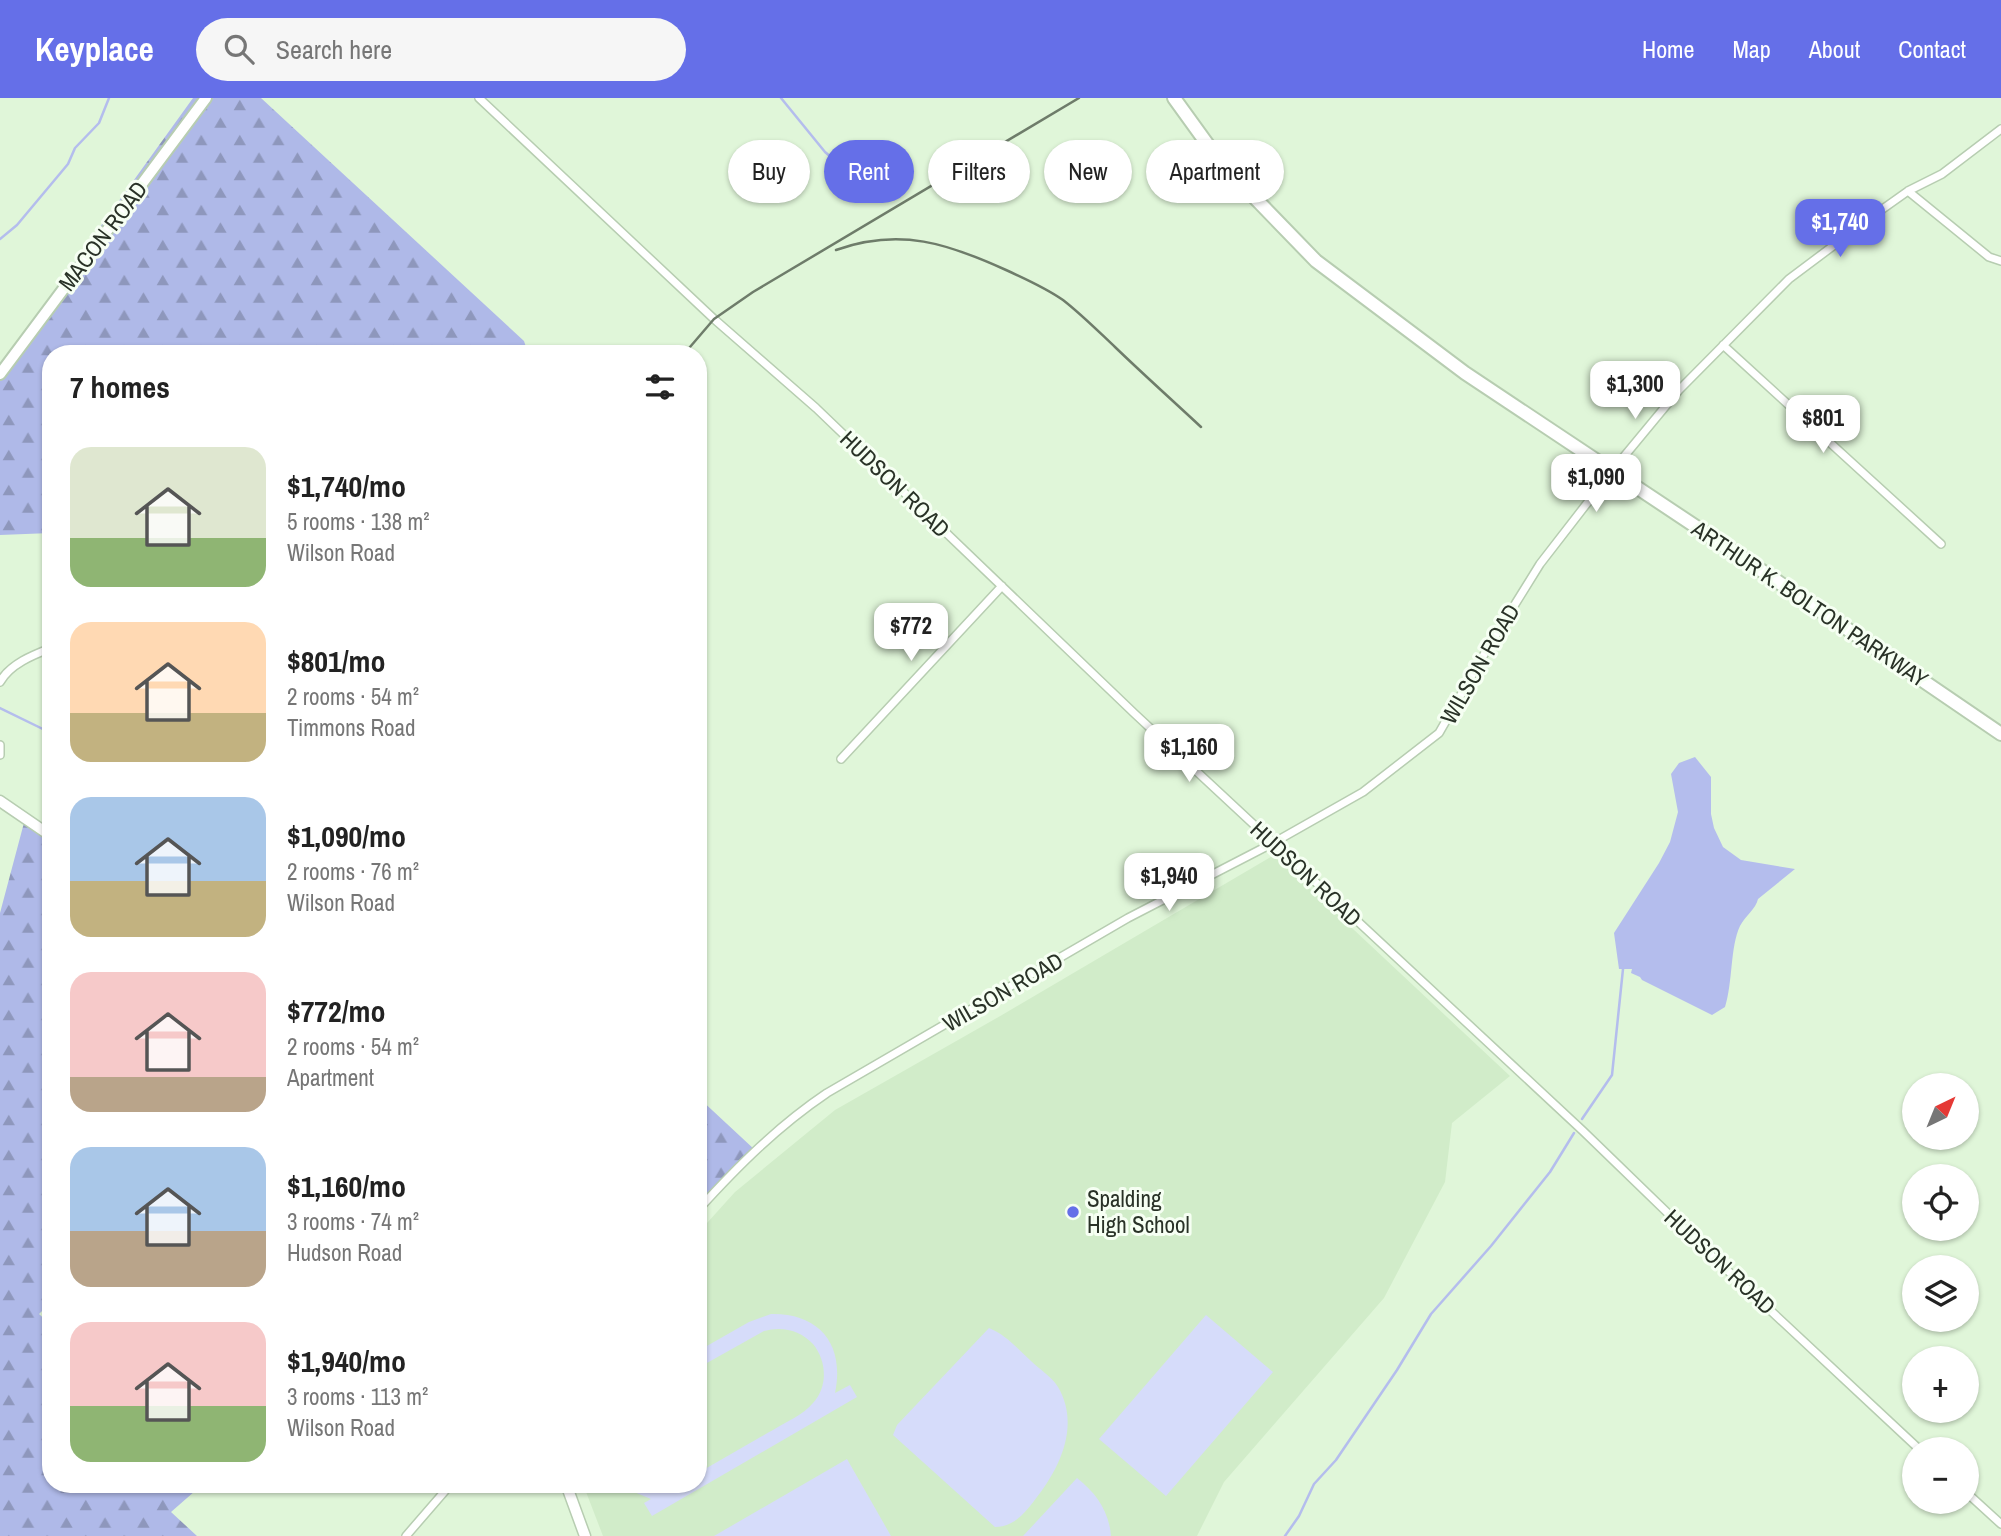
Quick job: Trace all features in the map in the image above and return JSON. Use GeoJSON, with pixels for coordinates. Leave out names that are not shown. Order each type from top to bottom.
{"type":"FeatureCollection","features":[{"type":"Feature","properties":{"kind":"main road","name":"MACON ROAD"},"geometry":{"type":"LineString","coordinates":[[0,374],[206,98]]}},
{"type":"Feature","properties":{"kind":"main road","name":"ARTHUR K. BOLTON PARKWAY"},"geometry":{"type":"LineString","coordinates":[[1174,98],[1221,163],[1316,261],[1451,364],[2001,734]]}},
{"type":"Feature","properties":{"kind":"street","name":"HUDSON ROAD"},"geometry":{"type":"LineString","coordinates":[[479,98],[714,319],[816,408],[1273,843],[1906,1437]]}},
{"type":"Feature","properties":{"kind":"street","name":"WILSON ROAD"},"geometry":{"type":"LineString","coordinates":[[707,1201],[770,1136],[797,1113],[827,1093],[1128,918],[1273,843],[1379,782],[1439,733],[1540,564],[1679,390],[1790,279],[1908,191],[1942,174],[2001,129]]}},
{"type":"Feature","properties":{"kind":"street"},"geometry":{"type":"LineString","coordinates":[[1908,191],[1989,257],[2001,261]]}},
{"type":"Feature","properties":{"kind":"street"},"geometry":{"type":"LineString","coordinates":[[1723,345],[1941,544]]}},
{"type":"Feature","properties":{"kind":"street"},"geometry":{"type":"LineString","coordinates":[[841,759],[1002,586]]}},
{"type":"Feature","properties":{"kind":"street"},"geometry":{"type":"LineString","coordinates":[[0,682],[2,677],[21,662],[42,653]]}},
{"type":"Feature","properties":{"kind":"street"},"geometry":{"type":"LineString","coordinates":[[0,745],[0,755]]}},
{"type":"Feature","properties":{"kind":"street"},"geometry":{"type":"LineString","coordinates":[[0,801],[42,830]]}},
{"type":"Feature","properties":{"kind":"street"},"geometry":{"type":"LineString","coordinates":[[405,1536],[444,1493]]}},
{"type":"Feature","properties":{"kind":"street"},"geometry":{"type":"LineString","coordinates":[[569,1493],[585,1536]]}},
{"type":"Feature","properties":{"kind":"street"},"geometry":{"type":"LineString","coordinates":[[1979,1504],[2001,1524]]}},
{"type":"Feature","properties":{"kind":"shaded area"},"geometry":{"type":"Polygon","coordinates":[[[1695,757],[1711,777],[1711,814],[1723,847],[1741,860],[1795,869],[1758,899],[1740,926],[1725,1007],[1712,1015],[1642,980],[1631,973],[1632,969],[1619,969],[1614,933],[1670,842],[1678,812],[1671,774],[1679,763],[1695,757]]]}},
{"type":"Feature","properties":{"kind":"shaded area","name":"Spalding High School"},"geometry":{"type":"Polygon","coordinates":[[[1274,855],[1510,1076],[1452,1123],[1445,1182],[1384,1298],[1224,1482],[1197,1536],[603,1536],[586,1493],[707,1493],[707,1223],[735,1192],[835,1110],[1274,855]]]}},
{"type":"Feature","properties":{"kind":"shaded area"},"geometry":{"type":"Polygon","coordinates":[[[771,1314],[788,1315],[815,1326],[825,1335],[836,1360],[835,1393],[850,1385],[857,1397],[707,1484],[707,1468],[799,1415],[818,1397],[823,1382],[823,1366],[818,1351],[808,1339],[790,1330],[764,1331],[707,1363],[707,1346],[749,1322],[771,1314]]]}},
{"type":"Feature","properties":{"kind":"shaded area"},"geometry":{"type":"Polygon","coordinates":[[[1206,1315],[1273,1372],[1166,1496],[1099,1439],[1206,1315]]]}},
{"type":"Feature","properties":{"kind":"shaded area"},"geometry":{"type":"Polygon","coordinates":[[[989,1328],[1006,1338],[1052,1380],[1065,1402],[1067,1417],[1064,1447],[1052,1476],[1018,1519],[995,1527],[893,1435],[897,1425],[989,1328]]]}},
{"type":"Feature","properties":{"kind":"shaded area"},"geometry":{"type":"Polygon","coordinates":[[[847,1459],[891,1536],[714,1536],[847,1459]]]}},
{"type":"Feature","properties":{"kind":"shaded area"},"geometry":{"type":"Polygon","coordinates":[[[1077,1478],[1100,1503],[1108,1518],[1111,1536],[1023,1536],[1077,1478]]]}},
{"type":"Feature","properties":{"kind":"shaded area"},"geometry":{"type":"Polygon","coordinates":[[[637,1493],[692,1493],[652,1516],[644,1503],[651,1499],[637,1493]]]}},
{"type":"Feature","properties":{"kind":"green space"},"geometry":{"type":"Polygon","coordinates":[[[193,98],[261,98],[525,345],[42,345],[42,533],[0,535],[0,366],[193,98]]]}},
{"type":"Feature","properties":{"kind":"green space"},"geometry":{"type":"Polygon","coordinates":[[[25,819],[42,830],[42,1311],[39,1314],[42,1317],[42,1493],[193,1493],[171,1512],[197,1536],[0,1536],[0,913],[25,819]]]}},
{"type":"Feature","properties":{"kind":"green space"},"geometry":{"type":"Polygon","coordinates":[[[707,1105],[755,1150],[707,1201],[707,1105]]]}},
{"type":"Feature","properties":{"kind":"waterway"},"geometry":{"type":"LineString","coordinates":[[0,239],[17,225],[68,164],[75,148],[99,123],[109,98]]}},
{"type":"Feature","properties":{"kind":"waterway"},"geometry":{"type":"LineString","coordinates":[[781,98],[824,151]]}},
{"type":"Feature","properties":{"kind":"waterway"},"geometry":{"type":"LineString","coordinates":[[0,708],[42,729]]}},
{"type":"Feature","properties":{"kind":"waterway"},"geometry":{"type":"LineString","coordinates":[[1582,1119],[1612,1075],[1623,969]]}},
{"type":"Feature","properties":{"kind":"waterway"},"geometry":{"type":"LineString","coordinates":[[1285,1536],[1299,1516],[1314,1484],[1336,1460],[1431,1314],[1491,1246],[1550,1172],[1574,1133]]}},
{"type":"Feature","properties":{"kind":"railway"},"geometry":{"type":"LineString","coordinates":[[692,345],[714,319],[753,292],[1079,98]]}},
{"type":"Feature","properties":{"kind":"railway"},"geometry":{"type":"LineString","coordinates":[[836,250],[882,240],[924,242],[964,253],[1028,280],[1063,300],[1076,311],[1201,427]]}},
{"type":"Feature","properties":{"kind":"place","name":"Spalding High School"},"geometry":{"type":"Point","coordinates":[1073,1212]}}]}
